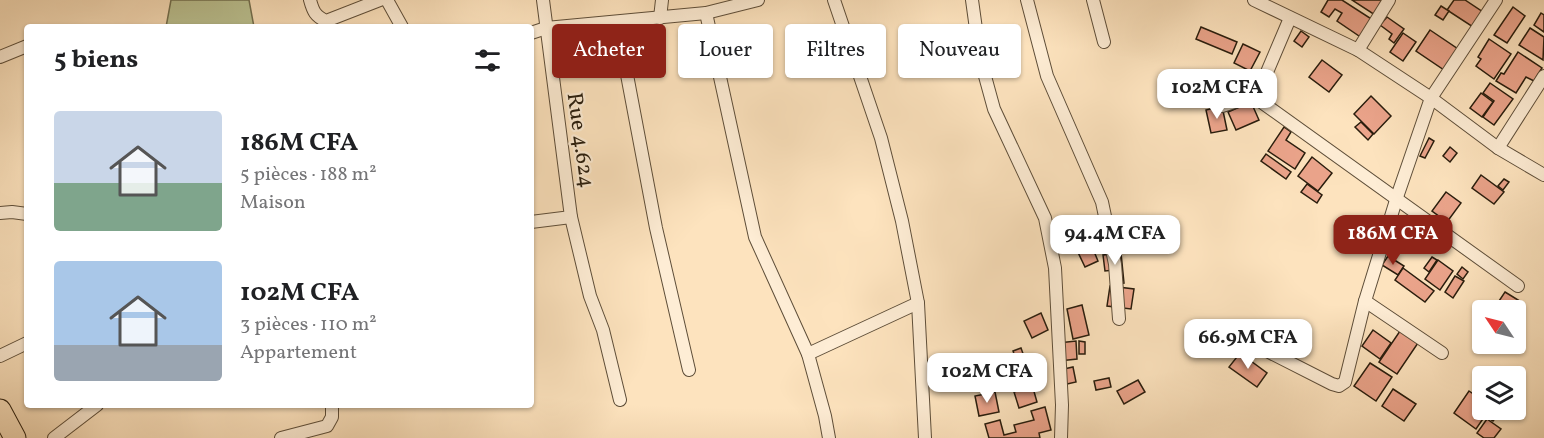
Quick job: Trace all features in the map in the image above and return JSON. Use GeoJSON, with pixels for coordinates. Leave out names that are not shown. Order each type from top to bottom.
{"type":"FeatureCollection","features":[{"type":"Feature","properties":{"kind":"highway"},"geometry":{"type":"LineString","coordinates":[[0,410],[15,438]]}},
{"type":"Feature","properties":{"kind":"street"},"geometry":{"type":"LineString","coordinates":[[309,0],[313,12],[318,18],[326,21],[380,0]]}},
{"type":"Feature","properties":{"kind":"street"},"geometry":{"type":"LineString","coordinates":[[387,0],[400,24]]}},
{"type":"Feature","properties":{"kind":"street","name":"Rue 4.624"},"geometry":{"type":"LineString","coordinates":[[534,222],[571,217],[543,0]]}},
{"type":"Feature","properties":{"kind":"street"},"geometry":{"type":"LineString","coordinates":[[660,18],[662,0]]}},
{"type":"Feature","properties":{"kind":"street"},"geometry":{"type":"LineString","coordinates":[[534,32],[546,27],[660,18],[758,0]]}},
{"type":"Feature","properties":{"kind":"street"},"geometry":{"type":"LineString","coordinates":[[834,0],[881,138],[902,221],[918,303],[925,438]]}},
{"type":"Feature","properties":{"kind":"street"},"geometry":{"type":"LineString","coordinates":[[972,0],[980,58],[994,109],[1045,218],[1055,268],[1062,405],[1061,438]]}},
{"type":"Feature","properties":{"kind":"street"},"geometry":{"type":"LineString","coordinates":[[1027,0],[1047,76],[1102,202],[1114,264],[1119,319]]}},
{"type":"Feature","properties":{"kind":"street"},"geometry":{"type":"LineString","coordinates":[[1093,0],[1104,42]]}},
{"type":"Feature","properties":{"kind":"street"},"geometry":{"type":"LineString","coordinates":[[1254,0],[1269,3],[1290,18],[1358,50],[1431,98],[1498,148],[1544,174]]}},
{"type":"Feature","properties":{"kind":"street"},"geometry":{"type":"LineString","coordinates":[[1358,50],[1389,0]]}},
{"type":"Feature","properties":{"kind":"street"},"geometry":{"type":"LineString","coordinates":[[1267,351],[1339,386],[1346,382],[1365,301],[1396,197],[1431,98],[1496,0]]}},
{"type":"Feature","properties":{"kind":"street"},"geometry":{"type":"LineString","coordinates":[[715,8],[755,237],[808,354],[829,438]]}},
{"type":"Feature","properties":{"kind":"street"},"geometry":{"type":"LineString","coordinates":[[1222,106],[1253,96],[1264,84],[1290,18]]}},
{"type":"Feature","properties":{"kind":"street"},"geometry":{"type":"LineString","coordinates":[[618,22],[657,228],[689,370]]}},
{"type":"Feature","properties":{"kind":"street"},"geometry":{"type":"LineString","coordinates":[[0,57],[24,47]]}},
{"type":"Feature","properties":{"kind":"street"},"geometry":{"type":"LineString","coordinates":[[1498,148],[1544,76]]}},
{"type":"Feature","properties":{"kind":"street"},"geometry":{"type":"LineString","coordinates":[[1253,96],[1518,286]]}},
{"type":"Feature","properties":{"kind":"street"},"geometry":{"type":"LineString","coordinates":[[0,213],[24,214]]}},
{"type":"Feature","properties":{"kind":"street"},"geometry":{"type":"LineString","coordinates":[[571,217],[590,296],[603,330],[620,400]]}},
{"type":"Feature","properties":{"kind":"street"},"geometry":{"type":"LineString","coordinates":[[1365,301],[1442,353]]}},
{"type":"Feature","properties":{"kind":"street"},"geometry":{"type":"LineString","coordinates":[[808,354],[918,303]]}},
{"type":"Feature","properties":{"kind":"street"},"geometry":{"type":"LineString","coordinates":[[0,356],[24,344]]}},
{"type":"Feature","properties":{"kind":"street"},"geometry":{"type":"LineString","coordinates":[[54,438],[93,408]]}},
{"type":"Feature","properties":{"kind":"street"},"geometry":{"type":"LineString","coordinates":[[281,438],[327,426],[332,417],[332,408]]}},
{"type":"Feature","properties":{"kind":"green space"},"geometry":{"type":"Polygon","coordinates":[[[171,0],[249,0],[253,24],[167,24],[171,0]]]}},
{"type":"Feature","properties":{"kind":"building"},"geometry":{"type":"Polygon","coordinates":[[[1328,0],[1342,0],[1373,20],[1362,38],[1337,21],[1342,13],[1335,9],[1329,17],[1321,12],[1328,0]]]}},
{"type":"Feature","properties":{"kind":"building"},"geometry":{"type":"Polygon","coordinates":[[[1352,0],[1385,0],[1375,15],[1352,0]]]}},
{"type":"Feature","properties":{"kind":"building"},"geometry":{"type":"Polygon","coordinates":[[[1454,0],[1465,0],[1483,12],[1473,27],[1447,10],[1454,0]]]}},
{"type":"Feature","properties":{"kind":"building"},"geometry":{"type":"Polygon","coordinates":[[[1441,6],[1449,11],[1443,20],[1435,15],[1441,6]]]}},
{"type":"Feature","properties":{"kind":"building"},"geometry":{"type":"Polygon","coordinates":[[[1513,7],[1525,16],[1507,43],[1494,35],[1513,7]]]}},
{"type":"Feature","properties":{"kind":"building"},"geometry":{"type":"Polygon","coordinates":[[[1541,13],[1544,15],[1544,32],[1534,25],[1541,13]]]}},
{"type":"Feature","properties":{"kind":"building"},"geometry":{"type":"Polygon","coordinates":[[[1387,17],[1404,29],[1394,43],[1389,39],[1392,34],[1380,25],[1387,17]]]}},
{"type":"Feature","properties":{"kind":"building"},"geometry":{"type":"Polygon","coordinates":[[[1201,27],[1237,42],[1232,54],[1196,39],[1201,27]]]}},
{"type":"Feature","properties":{"kind":"building"},"geometry":{"type":"Polygon","coordinates":[[[1530,28],[1544,37],[1543,60],[1519,45],[1530,28]]]}},
{"type":"Feature","properties":{"kind":"building"},"geometry":{"type":"Polygon","coordinates":[[[1430,30],[1464,53],[1450,74],[1416,51],[1430,30]]]}},
{"type":"Feature","properties":{"kind":"building"},"geometry":{"type":"Polygon","coordinates":[[[1301,31],[1309,37],[1302,47],[1294,41],[1301,31]]]}},
{"type":"Feature","properties":{"kind":"building"},"geometry":{"type":"Polygon","coordinates":[[[1403,33],[1416,42],[1403,61],[1390,52],[1403,33]]]}},
{"type":"Feature","properties":{"kind":"building"},"geometry":{"type":"Polygon","coordinates":[[[1489,39],[1511,54],[1494,79],[1476,66],[1481,59],[1478,57],[1489,39]]]}},
{"type":"Feature","properties":{"kind":"building"},"geometry":{"type":"Polygon","coordinates":[[[1243,44],[1260,52],[1250,71],[1234,63],[1243,44]]]}},
{"type":"Feature","properties":{"kind":"building"},"geometry":{"type":"Polygon","coordinates":[[[1518,52],[1542,68],[1534,81],[1526,77],[1516,93],[1496,81],[1501,73],[1504,74],[1518,52]]]}},
{"type":"Feature","properties":{"kind":"building"},"geometry":{"type":"Polygon","coordinates":[[[1322,60],[1342,75],[1329,92],[1309,77],[1322,60]]]}},
{"type":"Feature","properties":{"kind":"building"},"geometry":{"type":"Polygon","coordinates":[[[1490,83],[1513,99],[1494,125],[1483,117],[1494,101],[1483,93],[1490,83]]]}},
{"type":"Feature","properties":{"kind":"building"},"geometry":{"type":"Polygon","coordinates":[[[1481,93],[1493,102],[1482,117],[1470,108],[1481,93]]]}},
{"type":"Feature","properties":{"kind":"building"},"geometry":{"type":"Polygon","coordinates":[[[1371,96],[1391,116],[1374,134],[1354,114],[1371,96]]]}},
{"type":"Feature","properties":{"kind":"building"},"geometry":{"type":"Polygon","coordinates":[[[1251,102],[1259,120],[1236,130],[1228,112],[1251,102]]]}},
{"type":"Feature","properties":{"kind":"building"},"geometry":{"type":"Polygon","coordinates":[[[1222,106],[1227,130],[1211,133],[1206,110],[1222,106]]]}},
{"type":"Feature","properties":{"kind":"building"},"geometry":{"type":"Polygon","coordinates":[[[1361,122],[1373,134],[1368,140],[1355,127],[1361,122]]]}},
{"type":"Feature","properties":{"kind":"building"},"geometry":{"type":"Polygon","coordinates":[[[1284,127],[1291,132],[1286,140],[1305,153],[1295,169],[1268,151],[1284,127]]]}},
{"type":"Feature","properties":{"kind":"building"},"geometry":{"type":"Polygon","coordinates":[[[1429,138],[1434,141],[1425,158],[1420,156],[1429,138]]]}},
{"type":"Feature","properties":{"kind":"building"},"geometry":{"type":"Polygon","coordinates":[[[1450,147],[1457,153],[1450,162],[1443,156],[1450,147]]]}},
{"type":"Feature","properties":{"kind":"building"},"geometry":{"type":"Polygon","coordinates":[[[1266,154],[1291,172],[1286,179],[1261,161],[1266,154]]]}},
{"type":"Feature","properties":{"kind":"building"},"geometry":{"type":"Polygon","coordinates":[[[1312,157],[1332,173],[1318,191],[1298,176],[1312,157]]]}},
{"type":"Feature","properties":{"kind":"building"},"geometry":{"type":"Polygon","coordinates":[[[1481,175],[1504,192],[1494,204],[1472,188],[1481,175]]]}},
{"type":"Feature","properties":{"kind":"building"},"geometry":{"type":"Polygon","coordinates":[[[1504,179],[1509,182],[1503,190],[1498,186],[1504,179]]]}},
{"type":"Feature","properties":{"kind":"building"},"geometry":{"type":"Polygon","coordinates":[[[1307,184],[1322,195],[1317,203],[1301,192],[1307,184]]]}},
{"type":"Feature","properties":{"kind":"building"},"geometry":{"type":"Polygon","coordinates":[[[1446,192],[1461,203],[1447,222],[1432,211],[1446,192]]]}},
{"type":"Feature","properties":{"kind":"building"},"geometry":{"type":"Polygon","coordinates":[[[1117,236],[1119,249],[1101,250],[1100,237],[1117,236]]]}},
{"type":"Feature","properties":{"kind":"building"},"geometry":{"type":"Polygon","coordinates":[[[1088,237],[1098,261],[1085,267],[1074,244],[1088,237]]]}},
{"type":"Feature","properties":{"kind":"building"},"geometry":{"type":"Polygon","coordinates":[[[1121,253],[1124,283],[1116,284],[1114,270],[1105,271],[1103,255],[1121,253]]]}},
{"type":"Feature","properties":{"kind":"building"},"geometry":{"type":"Polygon","coordinates":[[[1388,256],[1404,266],[1398,275],[1382,265],[1388,256]]]}},
{"type":"Feature","properties":{"kind":"building"},"geometry":{"type":"Polygon","coordinates":[[[1432,257],[1437,260],[1429,272],[1424,268],[1432,257]]]}},
{"type":"Feature","properties":{"kind":"building"},"geometry":{"type":"Polygon","coordinates":[[[1438,260],[1453,271],[1440,290],[1425,279],[1438,260]]]}},
{"type":"Feature","properties":{"kind":"building"},"geometry":{"type":"Polygon","coordinates":[[[1462,267],[1468,272],[1463,279],[1457,274],[1462,267]]]}},
{"type":"Feature","properties":{"kind":"building"},"geometry":{"type":"Polygon","coordinates":[[[1403,268],[1434,291],[1425,302],[1395,280],[1403,268]]]}},
{"type":"Feature","properties":{"kind":"building"},"geometry":{"type":"Polygon","coordinates":[[[1455,276],[1464,281],[1453,298],[1445,292],[1455,276]]]}},
{"type":"Feature","properties":{"kind":"building"},"geometry":{"type":"Polygon","coordinates":[[[1110,286],[1134,289],[1131,309],[1107,306],[1110,286]]]}},
{"type":"Feature","properties":{"kind":"building"},"geometry":{"type":"Polygon","coordinates":[[[1505,292],[1518,300],[1500,300],[1505,292]]]}},
{"type":"Feature","properties":{"kind":"building"},"geometry":{"type":"Polygon","coordinates":[[[1082,305],[1089,335],[1073,339],[1067,309],[1082,305]]]}},
{"type":"Feature","properties":{"kind":"building"},"geometry":{"type":"Polygon","coordinates":[[[1041,313],[1048,330],[1032,338],[1024,321],[1041,313]]]}},
{"type":"Feature","properties":{"kind":"building"},"geometry":{"type":"Polygon","coordinates":[[[1281,323],[1297,333],[1288,346],[1273,335],[1281,323]]]}},
{"type":"Feature","properties":{"kind":"building"},"geometry":{"type":"Polygon","coordinates":[[[1373,330],[1391,343],[1380,359],[1362,346],[1373,330]]]}},
{"type":"Feature","properties":{"kind":"building"},"geometry":{"type":"Polygon","coordinates":[[[1400,331],[1418,343],[1397,374],[1379,362],[1400,331]]]}},
{"type":"Feature","properties":{"kind":"building"},"geometry":{"type":"Polygon","coordinates":[[[1076,341],[1077,359],[1059,361],[1058,343],[1076,341]]]}},
{"type":"Feature","properties":{"kind":"building"},"geometry":{"type":"Polygon","coordinates":[[[1079,341],[1085,342],[1085,354],[1079,354],[1079,341]]]}},
{"type":"Feature","properties":{"kind":"building"},"geometry":{"type":"Polygon","coordinates":[[[1021,348],[1026,362],[1018,365],[1013,351],[1021,348]]]}},
{"type":"Feature","properties":{"kind":"building"},"geometry":{"type":"Polygon","coordinates":[[[1240,353],[1267,373],[1257,387],[1229,367],[1240,353]]]}},
{"type":"Feature","properties":{"kind":"building"},"geometry":{"type":"Polygon","coordinates":[[[1039,363],[1045,384],[1033,388],[1037,402],[1019,408],[1014,392],[1023,389],[1017,370],[1039,363]]]}},
{"type":"Feature","properties":{"kind":"building"},"geometry":{"type":"Polygon","coordinates":[[[1370,363],[1392,377],[1376,401],[1354,386],[1370,363]]]}},
{"type":"Feature","properties":{"kind":"building"},"geometry":{"type":"Polygon","coordinates":[[[1073,367],[1076,382],[1058,386],[1055,371],[1073,367]]]}},
{"type":"Feature","properties":{"kind":"building"},"geometry":{"type":"Polygon","coordinates":[[[1014,368],[1017,383],[998,388],[995,372],[1014,368]]]}},
{"type":"Feature","properties":{"kind":"building"},"geometry":{"type":"Polygon","coordinates":[[[1109,378],[1111,387],[1096,390],[1094,381],[1109,378]]]}},
{"type":"Feature","properties":{"kind":"building"},"geometry":{"type":"Polygon","coordinates":[[[1138,380],[1145,392],[1124,404],[1117,391],[1138,380]]]}},
{"type":"Feature","properties":{"kind":"building"},"geometry":{"type":"Polygon","coordinates":[[[1393,389],[1416,404],[1404,421],[1382,406],[1393,389]]]}},
{"type":"Feature","properties":{"kind":"building"},"geometry":{"type":"Polygon","coordinates":[[[1469,391],[1472,393],[1472,420],[1482,420],[1476,429],[1454,413],[1469,391]]]}},
{"type":"Feature","properties":{"kind":"building"},"geometry":{"type":"Polygon","coordinates":[[[995,392],[999,412],[979,416],[975,396],[995,392]]]}},
{"type":"Feature","properties":{"kind":"building"},"geometry":{"type":"Polygon","coordinates":[[[1045,407],[1051,430],[1039,433],[1040,438],[989,438],[985,424],[1000,420],[1004,435],[1016,432],[1014,425],[1034,420],[1031,411],[1045,407]]]}},
{"type":"Feature","properties":{"kind":"building"},"geometry":{"type":"Polygon","coordinates":[[[1486,420],[1501,429],[1494,438],[1484,438],[1477,433],[1486,420]]]}}]}
